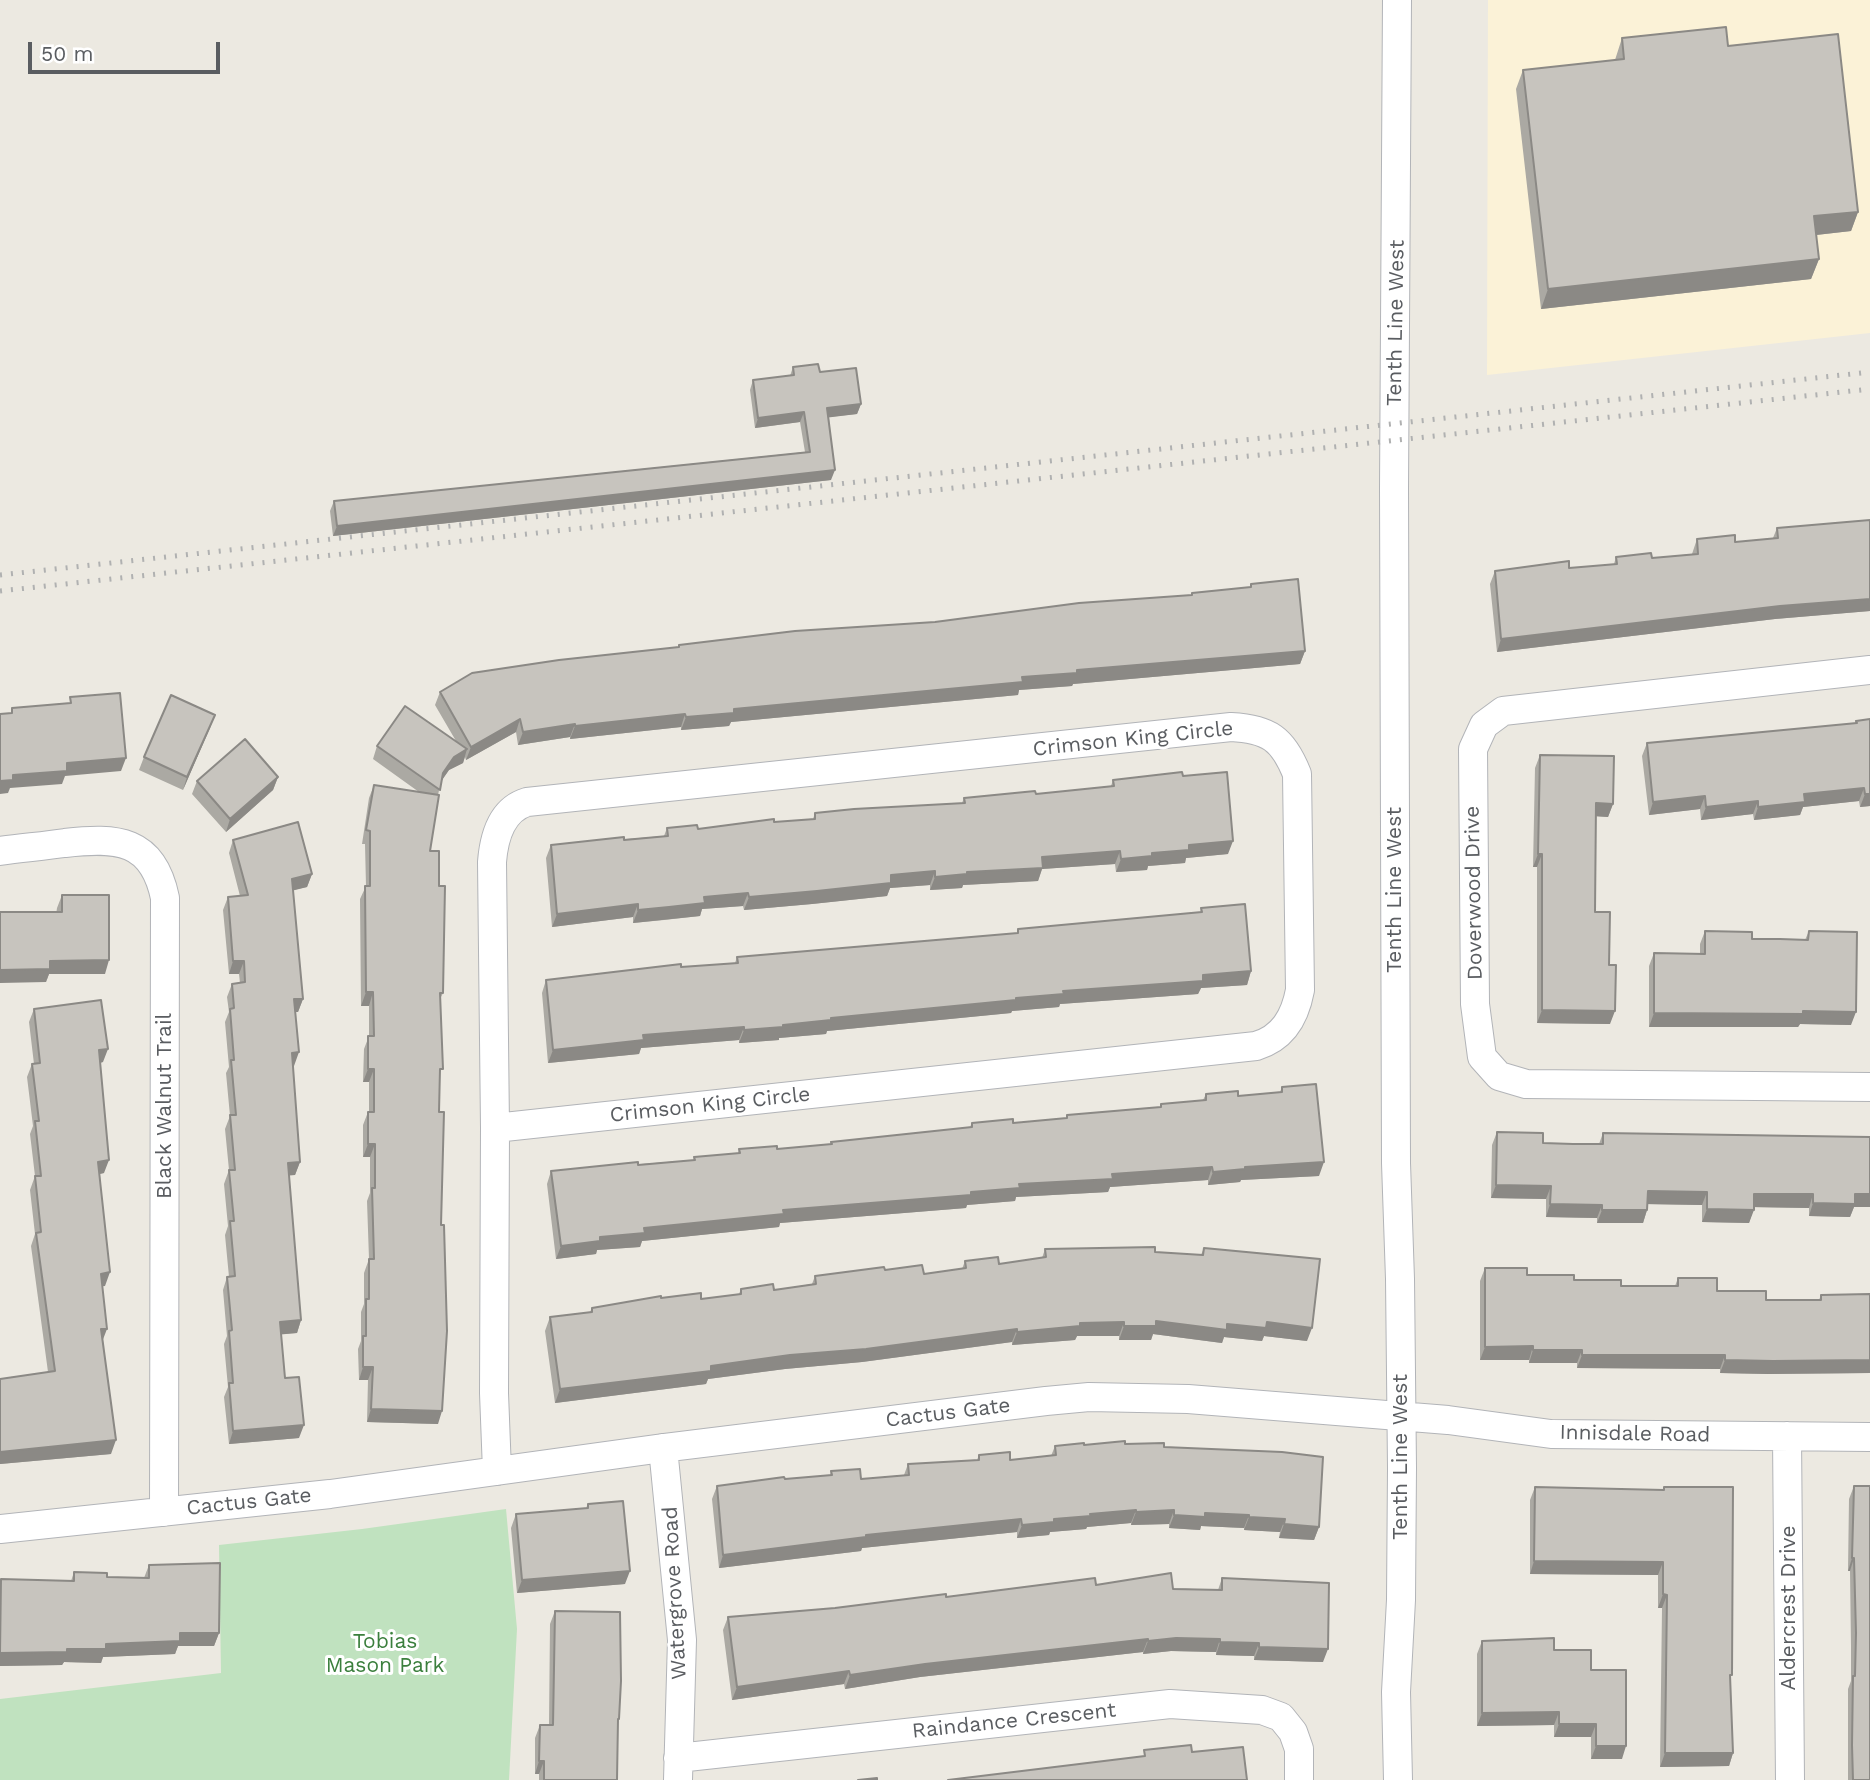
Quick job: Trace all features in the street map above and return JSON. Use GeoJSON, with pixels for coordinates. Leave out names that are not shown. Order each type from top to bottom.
{"type":"FeatureCollection","features":[{"type":"Feature","properties":{"kind":"street","name":"Tenth Line West"},"geometry":{"type":"LineString","coordinates":[[1397,0],[1394,476],[1396,1163],[1401,1279],[1401,1600],[1396,1692],[1398,1780]]}},
{"type":"Feature","properties":{"kind":"street","name":"Doverwood Drive"},"geometry":{"type":"LineString","coordinates":[[1870,670],[1503,711],[1484,725],[1473,749],[1475,1004],[1482,1057],[1499,1076],[1526,1084],[1870,1087]]}},
{"type":"Feature","properties":{"kind":"street","name":"Crimson King Circle"},"geometry":{"type":"LineString","coordinates":[[1231,727],[1250,728],[1272,736],[1288,751],[1297,774],[1300,990],[1291,1019],[1269,1042],[1242,1048],[495,1128],[492,862],[494,839],[504,820],[516,806],[527,802],[1231,727]]}},
{"type":"Feature","properties":{"kind":"street","name":"Black Walnut Trail"},"geometry":{"type":"LineString","coordinates":[[0,851],[108,840],[141,851],[154,865],[162,884],[165,898],[164,1512]]}},
{"type":"Feature","properties":{"kind":"street"},"geometry":{"type":"LineString","coordinates":[[495,1128],[494,1393],[497,1471]]}},
{"type":"Feature","properties":{"kind":"street","name":"Cactus Gate"},"geometry":{"type":"LineString","coordinates":[[0,1529],[330,1494],[663,1448],[1089,1397],[1188,1399],[1401,1416]]}},
{"type":"Feature","properties":{"kind":"street","name":"Innisdale Road"},"geometry":{"type":"LineString","coordinates":[[1401,1416],[1551,1434],[1870,1437]]}},
{"type":"Feature","properties":{"kind":"street","name":"Aldercrest Drive"},"geometry":{"type":"LineString","coordinates":[[1787,1436],[1790,1780]]}},
{"type":"Feature","properties":{"kind":"street","name":"Watergrove Road"},"geometry":{"type":"LineString","coordinates":[[663,1448],[682,1640],[678,1769]]}},
{"type":"Feature","properties":{"kind":"street","name":"Raindance Crescent"},"geometry":{"type":"LineString","coordinates":[[678,1769],[1170,1704],[1262,1710],[1281,1717],[1293,1732],[1299,1749],[1299,1780]]}},
{"type":"Feature","properties":{"kind":"shaded area"},"geometry":{"type":"Polygon","coordinates":[[[1488,0],[1870,0],[1870,333],[1487,375],[1488,0]]]}},
{"type":"Feature","properties":{"kind":"green space","name":"Tobias Mason Park"},"geometry":{"type":"Polygon","coordinates":[[[506,1509],[517,1629],[509,1780],[0,1780],[0,1699],[221,1673],[219,1545],[506,1509]]]}},
{"type":"Feature","properties":{"kind":"building"},"geometry":{"type":"Polygon","coordinates":[[[1726,27],[1728,46],[1838,34],[1858,212],[1814,216],[1819,259],[1548,289],[1523,70],[1624,59],[1622,38],[1726,27]]]}},
{"type":"Feature","properties":{"kind":"building"},"geometry":{"type":"Polygon","coordinates":[[[818,364],[820,372],[856,368],[861,404],[827,408],[835,470],[337,526],[334,501],[810,452],[804,412],[758,418],[753,380],[794,375],[793,367],[818,364]]]}},
{"type":"Feature","properties":{"kind":"building"},"geometry":{"type":"Polygon","coordinates":[[[1870,520],[1870,599],[1780,606],[1501,639],[1495,571],[1569,561],[1569,568],[1617,564],[1616,557],[1651,553],[1652,558],[1698,554],[1697,539],[1735,535],[1735,542],[1778,538],[1777,528],[1870,520]]]}},
{"type":"Feature","properties":{"kind":"building"},"geometry":{"type":"Polygon","coordinates":[[[1298,579],[1305,651],[1077,670],[1077,673],[1022,677],[1023,682],[734,709],[734,713],[686,717],[685,714],[575,724],[523,732],[520,719],[471,747],[440,692],[472,673],[559,660],[795,631],[935,622],[1079,603],[1192,595],[1298,579]]]}},
{"type":"Feature","properties":{"kind":"building"},"geometry":{"type":"Polygon","coordinates":[[[120,693],[126,758],[67,763],[67,771],[13,775],[13,780],[0,781],[0,714],[12,713],[12,708],[71,703],[70,697],[120,693]]]}},
{"type":"Feature","properties":{"kind":"building"},"geometry":{"type":"Polygon","coordinates":[[[171,695],[215,715],[187,777],[144,757],[171,695]]]}},
{"type":"Feature","properties":{"kind":"building"},"geometry":{"type":"Polygon","coordinates":[[[405,706],[467,749],[454,757],[443,773],[440,790],[377,746],[405,706]]]}},
{"type":"Feature","properties":{"kind":"building"},"geometry":{"type":"Polygon","coordinates":[[[1870,719],[1870,794],[1865,794],[1864,788],[1804,794],[1805,802],[1758,807],[1758,801],[1706,807],[1705,796],[1653,802],[1647,743],[1857,723],[1856,721],[1870,719]]]}},
{"type":"Feature","properties":{"kind":"building"},"geometry":{"type":"Polygon","coordinates":[[[245,739],[278,777],[230,819],[197,781],[245,739]]]}},
{"type":"Feature","properties":{"kind":"building"},"geometry":{"type":"Polygon","coordinates":[[[1540,755],[1614,756],[1613,804],[1596,803],[1595,912],[1610,912],[1609,965],[1616,965],[1615,1011],[1542,1010],[1542,854],[1538,854],[1540,755]]]}},
{"type":"Feature","properties":{"kind":"building"},"geometry":{"type":"Polygon","coordinates":[[[1182,772],[1183,776],[1227,772],[1233,841],[1189,845],[1189,850],[1121,859],[1120,851],[1042,857],[1043,868],[967,872],[935,877],[935,871],[891,875],[891,883],[749,897],[748,893],[704,897],[705,903],[638,910],[638,904],[557,914],[551,845],[624,837],[624,840],[668,836],[667,828],[697,825],[698,829],[774,819],[774,822],[815,819],[815,813],[965,803],[964,798],[1114,786],[1113,780],[1182,772]]]}},
{"type":"Feature","properties":{"kind":"building"},"geometry":{"type":"Polygon","coordinates":[[[374,785],[439,795],[430,851],[439,851],[439,886],[445,886],[443,993],[440,993],[443,1069],[440,1069],[439,1112],[444,1112],[441,1225],[444,1225],[447,1331],[442,1411],[371,1409],[373,1367],[363,1367],[366,1299],[369,1299],[369,1259],[374,1259],[372,1188],[375,1188],[375,1144],[368,1144],[368,1112],[374,1112],[374,1069],[368,1069],[368,1036],[374,1036],[373,992],[366,992],[365,886],[370,886],[370,831],[366,830],[374,785]]]}},
{"type":"Feature","properties":{"kind":"building"},"geometry":{"type":"Polygon","coordinates":[[[298,822],[312,874],[292,879],[303,999],[294,999],[299,1052],[292,1053],[300,1162],[288,1163],[301,1320],[280,1322],[285,1378],[299,1377],[304,1425],[233,1431],[229,1383],[233,1383],[229,1331],[232,1330],[227,1277],[235,1276],[230,1221],[234,1221],[229,1170],[235,1170],[230,1115],[236,1115],[230,1009],[234,1008],[232,984],[245,982],[244,961],[233,961],[228,897],[248,895],[233,840],[298,822]]]}},
{"type":"Feature","properties":{"kind":"building"},"geometry":{"type":"Polygon","coordinates":[[[62,895],[109,895],[109,960],[50,961],[50,969],[0,970],[0,912],[62,912],[62,895]]]}},
{"type":"Feature","properties":{"kind":"building"},"geometry":{"type":"Polygon","coordinates":[[[1245,904],[1251,971],[1203,975],[1203,981],[1063,991],[1064,994],[831,1018],[783,1027],[744,1030],[744,1027],[643,1035],[644,1040],[553,1050],[546,980],[681,964],[681,967],[738,963],[737,957],[1018,933],[1018,929],[1202,912],[1201,908],[1245,904]]]}},
{"type":"Feature","properties":{"kind":"building"},"geometry":{"type":"Polygon","coordinates":[[[1705,931],[1752,932],[1752,939],[1808,940],[1809,931],[1857,932],[1856,1012],[1654,1013],[1654,953],[1705,954],[1705,931]]]}},
{"type":"Feature","properties":{"kind":"building"},"geometry":{"type":"Polygon","coordinates":[[[101,1000],[108,1049],[99,1050],[109,1160],[98,1162],[110,1272],[101,1274],[107,1329],[101,1329],[116,1440],[0,1452],[0,1379],[55,1371],[36,1233],[41,1232],[35,1176],[41,1176],[35,1121],[39,1121],[32,1064],[40,1063],[34,1009],[101,1000]]]}},
{"type":"Feature","properties":{"kind":"building"},"geometry":{"type":"Polygon","coordinates":[[[1316,1084],[1324,1162],[1245,1167],[1213,1172],[1212,1167],[1112,1174],[1113,1179],[1019,1184],[1020,1188],[971,1192],[971,1195],[783,1210],[784,1214],[644,1228],[645,1233],[600,1237],[600,1241],[561,1246],[551,1171],[638,1162],[638,1165],[695,1160],[694,1157],[740,1153],[739,1149],[832,1144],[831,1142],[972,1127],[972,1123],[1013,1119],[1013,1123],[1067,1118],[1067,1115],[1161,1107],[1161,1104],[1206,1100],[1206,1094],[1238,1091],[1238,1096],[1282,1092],[1282,1087],[1316,1084]]]}},
{"type":"Feature","properties":{"kind":"building"},"geometry":{"type":"Polygon","coordinates":[[[1497,1132],[1543,1133],[1543,1143],[1573,1144],[1603,1144],[1603,1133],[1870,1137],[1870,1194],[1855,1194],[1855,1204],[1813,1203],[1813,1194],[1754,1194],[1754,1210],[1707,1209],[1707,1192],[1648,1191],[1647,1210],[1602,1210],[1602,1205],[1550,1204],[1551,1186],[1496,1185],[1497,1132]]]}},
{"type":"Feature","properties":{"kind":"building"},"geometry":{"type":"Polygon","coordinates":[[[1155,1247],[1155,1252],[1203,1255],[1204,1248],[1320,1259],[1312,1328],[1267,1322],[1266,1328],[1227,1324],[1227,1330],[1156,1321],[1156,1326],[1124,1326],[1124,1322],[1080,1323],[1080,1326],[1017,1332],[1017,1329],[866,1349],[790,1355],[711,1366],[711,1371],[560,1389],[550,1317],[592,1312],[592,1308],[661,1296],[701,1293],[701,1299],[741,1294],[741,1289],[773,1284],[774,1290],[816,1284],[815,1276],[884,1267],[885,1270],[922,1265],[924,1274],[966,1268],[965,1261],[998,1257],[999,1264],[1046,1257],[1045,1249],[1155,1247]]]}},
{"type":"Feature","properties":{"kind":"building"},"geometry":{"type":"Polygon","coordinates":[[[1485,1268],[1527,1268],[1527,1275],[1574,1275],[1574,1280],[1621,1280],[1621,1286],[1678,1286],[1678,1278],[1717,1278],[1717,1291],[1766,1291],[1766,1300],[1821,1300],[1821,1295],[1870,1294],[1870,1360],[1725,1360],[1725,1355],[1582,1355],[1582,1350],[1533,1350],[1533,1346],[1485,1347],[1485,1268]]]}},
{"type":"Feature","properties":{"kind":"building"},"geometry":{"type":"Polygon","coordinates":[[[1125,1441],[1125,1444],[1164,1443],[1164,1447],[1282,1452],[1323,1457],[1319,1527],[1284,1524],[1285,1519],[1249,1515],[1205,1513],[1205,1517],[1174,1515],[1174,1510],[1136,1510],[1022,1525],[1021,1519],[866,1535],[723,1555],[717,1486],[784,1477],[832,1475],[831,1471],[860,1469],[861,1479],[909,1475],[908,1464],[979,1460],[979,1455],[1010,1452],[1010,1460],[1056,1455],[1055,1446],[1125,1441]]]}},
{"type":"Feature","properties":{"kind":"building"},"geometry":{"type":"Polygon","coordinates":[[[1854,1486],[1870,1486],[1870,1780],[1853,1780],[1853,1676],[1856,1633],[1852,1558],[1854,1486]]]}},
{"type":"Feature","properties":{"kind":"building"},"geometry":{"type":"Polygon","coordinates":[[[1535,1487],[1664,1490],[1664,1487],[1733,1487],[1730,1675],[1733,1753],[1665,1753],[1667,1595],[1663,1594],[1663,1562],[1534,1561],[1535,1487]]]}},
{"type":"Feature","properties":{"kind":"building"},"geometry":{"type":"Polygon","coordinates":[[[623,1501],[630,1571],[522,1580],[516,1514],[588,1508],[588,1504],[623,1501]]]}},
{"type":"Feature","properties":{"kind":"building"},"geometry":{"type":"Polygon","coordinates":[[[220,1563],[219,1633],[180,1633],[180,1641],[106,1644],[106,1649],[0,1653],[1,1579],[74,1581],[74,1572],[107,1573],[107,1577],[149,1578],[149,1565],[220,1563]]]}},
{"type":"Feature","properties":{"kind":"building"},"geometry":{"type":"Polygon","coordinates":[[[1171,1573],[1173,1589],[1222,1590],[1222,1578],[1329,1583],[1328,1649],[1259,1647],[1259,1643],[1220,1642],[1220,1639],[1148,1639],[850,1675],[849,1671],[737,1687],[728,1617],[835,1608],[946,1594],[946,1597],[1095,1578],[1096,1585],[1171,1573]]]}},
{"type":"Feature","properties":{"kind":"building"},"geometry":{"type":"Polygon","coordinates":[[[555,1611],[620,1612],[621,1681],[617,1780],[544,1780],[544,1761],[539,1761],[540,1725],[553,1725],[555,1611]]]}},
{"type":"Feature","properties":{"kind":"building"},"geometry":{"type":"Polygon","coordinates":[[[1554,1638],[1554,1650],[1591,1650],[1591,1670],[1626,1670],[1626,1746],[1596,1746],[1596,1724],[1559,1724],[1559,1712],[1482,1713],[1482,1641],[1554,1638]]]}},
{"type":"Feature","properties":{"kind":"building"},"geometry":{"type":"Polygon","coordinates":[[[1191,1745],[1192,1752],[1243,1747],[1247,1780],[948,1780],[1145,1756],[1144,1750],[1191,1745]]]}},
{"type":"Feature","properties":{"kind":"railway"},"geometry":{"type":"LineString","coordinates":[[0,575],[1870,372]]}},
{"type":"Feature","properties":{"kind":"railway"},"geometry":{"type":"LineString","coordinates":[[0,591],[1870,389]]}}]}
